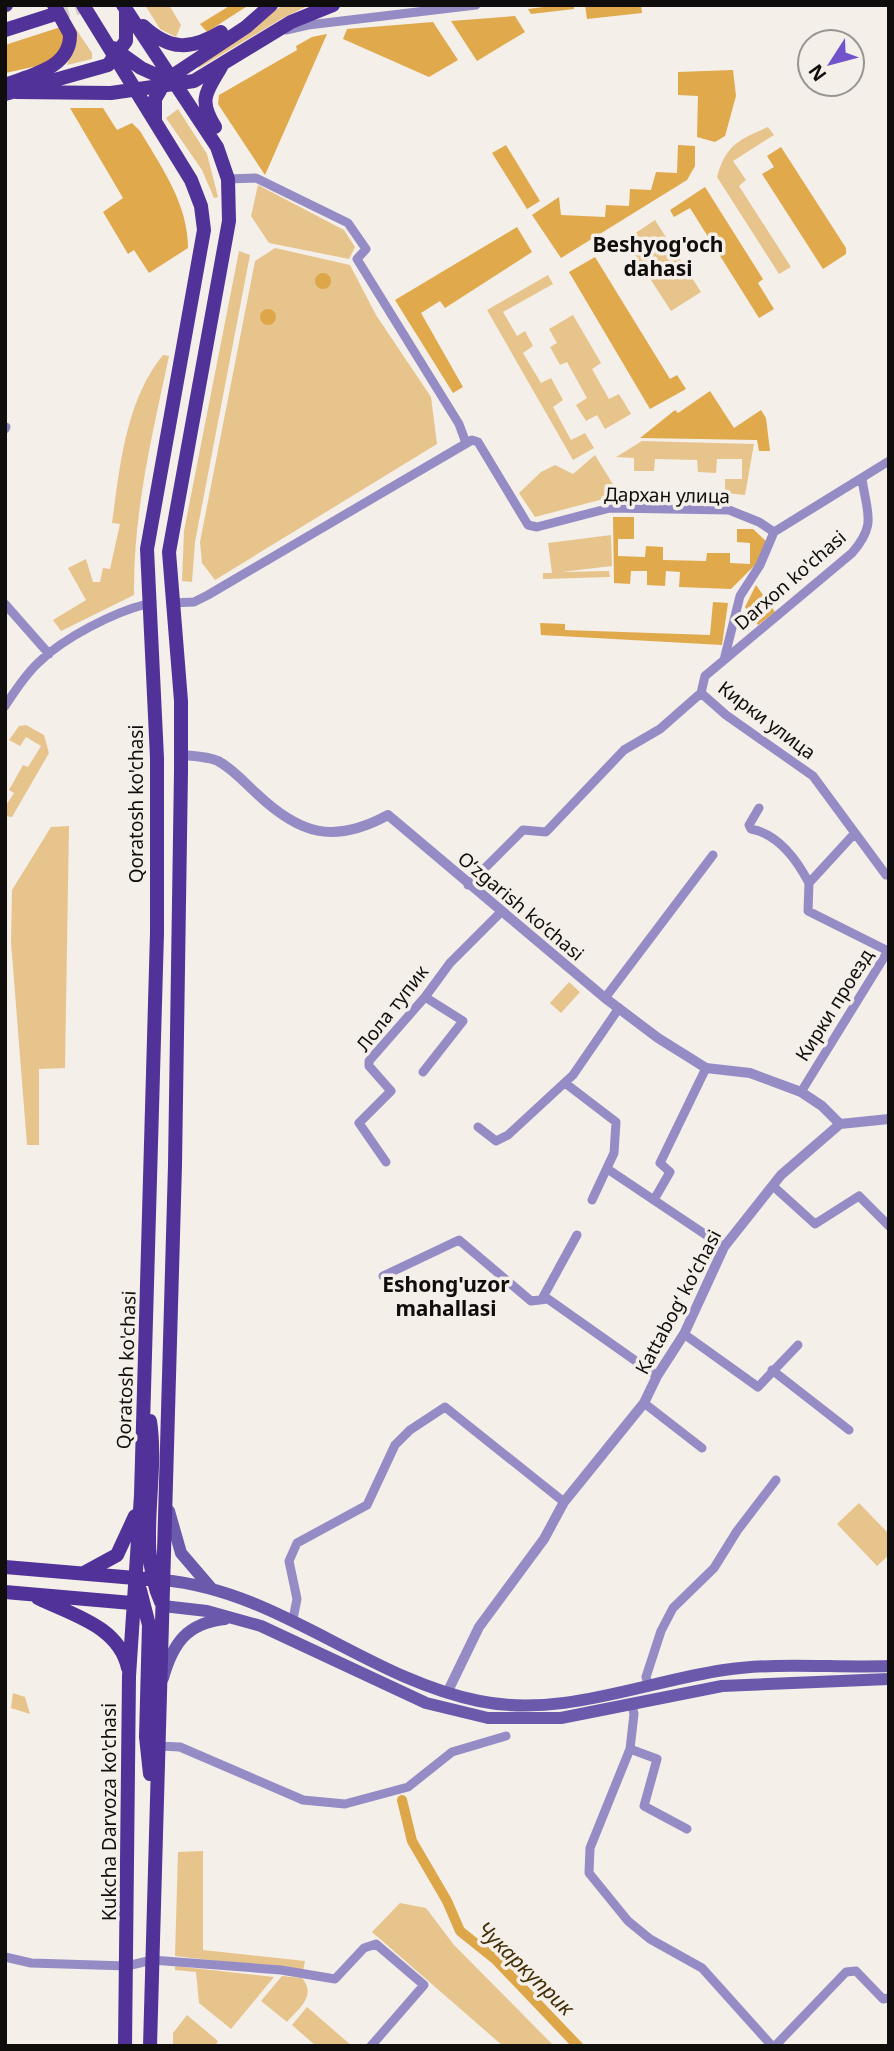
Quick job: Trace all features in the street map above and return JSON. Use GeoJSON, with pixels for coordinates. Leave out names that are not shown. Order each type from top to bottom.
{"type":"FeatureCollection","features":[{"type":"Feature","properties":{"kind":"main road"},"geometry":{"type":"LineString","coordinates":[[83,5],[118,56],[168,81]]}},
{"type":"Feature","properties":{"kind":"main road"},"geometry":{"type":"LineString","coordinates":[[124,6],[157,38],[185,48],[206,41],[270,5]]}},
{"type":"Feature","properties":{"kind":"main road"},"geometry":{"type":"LineString","coordinates":[[155,121],[154,106],[168,81],[246,27],[270,5]]}},
{"type":"Feature","properties":{"kind":"main road"},"geometry":{"type":"LineString","coordinates":[[9,90],[111,93],[168,81],[194,81],[298,19],[333,5]]}},
{"type":"Feature","properties":{"kind":"main road"},"geometry":{"type":"LineString","coordinates":[[9,90],[103,68],[118,56],[128,31],[124,6]]}},
{"type":"Feature","properties":{"kind":"main road"},"geometry":{"type":"LineString","coordinates":[[124,6],[168,81],[217,147],[232,179]]}},
{"type":"Feature","properties":{"kind":"main road"},"geometry":{"type":"LineString","coordinates":[[5,30],[54,10],[70,34],[66,54],[54,65],[9,90]]}},
{"type":"Feature","properties":{"kind":"main road","name":"Qoratosh ko'chasi"},"geometry":{"type":"LineString","coordinates":[[118,56],[195,188],[203,217],[202,242],[149,523],[148,604],[157,758],[156,947],[141,1495],[150,1579],[163,1606]]}},
{"type":"Feature","properties":{"kind":"main road"},"geometry":{"type":"LineString","coordinates":[[222,64],[205,95],[204,106],[229,151],[232,179]]}},
{"type":"Feature","properties":{"kind":"main road"},"geometry":{"type":"LineString","coordinates":[[111,93],[132,100],[155,121]]}},
{"type":"Feature","properties":{"kind":"main road","name":"Qoratosh ko'chasi"},"geometry":{"type":"LineString","coordinates":[[150,1579],[166,1497],[181,755],[181,701],[169,570],[171,534],[229,222],[232,179]]}},
{"type":"Feature","properties":{"kind":"main road"},"geometry":{"type":"LineString","coordinates":[[175,379],[199,385]]}},
{"type":"Feature","properties":{"kind":"main road"},"geometry":{"type":"LineString","coordinates":[[148,604],[171,603]]}},
{"type":"Feature","properties":{"kind":"main road"},"geometry":{"type":"LineString","coordinates":[[157,758],[181,755]]}},
{"type":"Feature","properties":{"kind":"main road"},"geometry":{"type":"LineString","coordinates":[[145,1390],[153,1441],[150,1579]]}},
{"type":"Feature","properties":{"kind":"main road"},"geometry":{"type":"LineString","coordinates":[[82,1574],[106,1563],[122,1550],[141,1495]]}},
{"type":"Feature","properties":{"kind":"main road"},"geometry":{"type":"LineString","coordinates":[[166,1497],[176,1544],[186,1560],[211,1588]]}},
{"type":"Feature","properties":{"kind":"main road"},"geometry":{"type":"LineString","coordinates":[[5,1567],[150,1579],[211,1588],[256,1602],[409,1678],[447,1693],[493,1704],[547,1706],[721,1671],[787,1666],[889,1666]]}},
{"type":"Feature","properties":{"kind":"main road","name":"Kukcha Darvoza ko'chasi"},"geometry":{"type":"LineString","coordinates":[[125,2046],[130,1676],[140,1604],[150,1579]]}},
{"type":"Feature","properties":{"kind":"main road"},"geometry":{"type":"LineString","coordinates":[[5,1592],[163,1606],[241,1620],[310,1647],[438,1708],[476,1717],[551,1719],[722,1686],[788,1681],[889,1679]]}},
{"type":"Feature","properties":{"kind":"main road"},"geometry":{"type":"LineString","coordinates":[[30,1594],[107,1632],[120,1646],[130,1676]]}},
{"type":"Feature","properties":{"kind":"main road"},"geometry":{"type":"LineString","coordinates":[[140,1604],[149,1625],[146,1737],[154,1822]]}},
{"type":"Feature","properties":{"kind":"main road"},"geometry":{"type":"LineString","coordinates":[[150,2046],[154,1822],[163,1606]]}},
{"type":"Feature","properties":{"kind":"main road"},"geometry":{"type":"LineString","coordinates":[[160,1688],[170,1656],[184,1634],[208,1621],[241,1620]]}},
{"type":"Feature","properties":{"kind":"main road"},"geometry":{"type":"LineString","coordinates":[[310,1647],[317,1648],[322,1644],[323,1637],[319,1632]]}},
{"type":"Feature","properties":{"kind":"main road"},"geometry":{"type":"LineString","coordinates":[[787,1666],[788,1681]]}},
{"type":"Feature","properties":{"kind":"street"},"geometry":{"type":"LineString","coordinates":[[259,42],[308,25],[476,5]]}},
{"type":"Feature","properties":{"kind":"street"},"geometry":{"type":"LineString","coordinates":[[171,603],[194,602],[208,595],[466,443],[459,424],[357,259],[366,249],[354,229],[348,223],[256,178],[232,179]]}},
{"type":"Feature","properties":{"kind":"street","name":"Дархан улица"},"geometry":{"type":"LineString","coordinates":[[466,443],[472,440],[478,442],[528,525],[537,527],[610,508],[729,510],[759,522],[774,532]]}},
{"type":"Feature","properties":{"kind":"street","name":"Darxon ko'chasi"},"geometry":{"type":"LineString","coordinates":[[774,532],[889,461]]}},
{"type":"Feature","properties":{"kind":"street","name":"Darxon ko'chasi"},"geometry":{"type":"LineString","coordinates":[[468,885],[523,830],[546,832],[624,750],[660,729],[701,693],[703,680],[723,661],[852,553],[864,539],[869,527],[862,479]]}},
{"type":"Feature","properties":{"kind":"street"},"geometry":{"type":"LineString","coordinates":[[723,661],[740,596],[760,565],[774,532]]}},
{"type":"Feature","properties":{"kind":"street"},"geometry":{"type":"LineString","coordinates":[[5,604],[49,654]]}},
{"type":"Feature","properties":{"kind":"street"},"geometry":{"type":"LineString","coordinates":[[5,706],[32,670],[49,654],[114,615],[148,604]]}},
{"type":"Feature","properties":{"kind":"street","name":"Кирки улица"},"geometry":{"type":"LineString","coordinates":[[701,693],[726,715],[813,776],[854,834],[886,875],[889,874]]}},
{"type":"Feature","properties":{"kind":"street","name":"O‘zgarish ko‘chasi"},"geometry":{"type":"LineString","coordinates":[[181,755],[217,760],[279,815],[309,830],[351,830],[388,815],[468,885],[658,1038],[706,1068],[750,1073],[801,1092],[822,1106],[841,1124]]}},
{"type":"Feature","properties":{"kind":"street"},"geometry":{"type":"LineString","coordinates":[[759,808],[749,825],[751,830],[776,840],[809,883],[854,834]]}},
{"type":"Feature","properties":{"kind":"street"},"geometry":{"type":"LineString","coordinates":[[606,998],[713,855]]}},
{"type":"Feature","properties":{"kind":"street","name":"Кирки проезд"},"geometry":{"type":"LineString","coordinates":[[801,1092],[888,951],[808,911],[809,883]]}},
{"type":"Feature","properties":{"kind":"street","name":"Лола тупик"},"geometry":{"type":"LineString","coordinates":[[386,1162],[359,1123],[391,1091],[368,1064],[450,963],[501,912]]}},
{"type":"Feature","properties":{"kind":"street"},"geometry":{"type":"LineString","coordinates":[[423,1072],[463,1021],[425,997]]}},
{"type":"Feature","properties":{"kind":"street"},"geometry":{"type":"LineString","coordinates":[[478,1127],[492,1139],[500,1141],[565,1083],[619,1008]]}},
{"type":"Feature","properties":{"kind":"street"},"geometry":{"type":"LineString","coordinates":[[655,1198],[670,1172],[660,1163],[706,1068]]}},
{"type":"Feature","properties":{"kind":"street"},"geometry":{"type":"LineString","coordinates":[[565,1083],[616,1122],[614,1153],[592,1200]]}},
{"type":"Feature","properties":{"kind":"street"},"geometry":{"type":"LineString","coordinates":[[841,1124],[889,1119]]}},
{"type":"Feature","properties":{"kind":"street","name":"Kattabogʻ koʻchasi"},"geometry":{"type":"LineString","coordinates":[[447,1693],[479,1627],[544,1539],[564,1502],[644,1403],[657,1376],[684,1334],[724,1247],[781,1175],[841,1124]]}},
{"type":"Feature","properties":{"kind":"street"},"geometry":{"type":"LineString","coordinates":[[608,1170],[655,1198],[724,1247]]}},
{"type":"Feature","properties":{"kind":"street"},"geometry":{"type":"LineString","coordinates":[[773,1186],[815,1224],[859,1196],[889,1226]]}},
{"type":"Feature","properties":{"kind":"street"},"geometry":{"type":"LineString","coordinates":[[383,1276],[459,1240],[531,1301],[543,1297],[577,1236]]}},
{"type":"Feature","properties":{"kind":"street"},"geometry":{"type":"LineString","coordinates":[[543,1297],[657,1376]]}},
{"type":"Feature","properties":{"kind":"street"},"geometry":{"type":"LineString","coordinates":[[684,1334],[758,1387],[798,1345]]}},
{"type":"Feature","properties":{"kind":"street"},"geometry":{"type":"LineString","coordinates":[[772,1370],[849,1430]]}},
{"type":"Feature","properties":{"kind":"street"},"geometry":{"type":"LineString","coordinates":[[644,1403],[702,1448]]}},
{"type":"Feature","properties":{"kind":"street"},"geometry":{"type":"LineString","coordinates":[[293,1619],[297,1599],[289,1561],[297,1544],[367,1505],[395,1445],[410,1430],[444,1407],[564,1502]]}},
{"type":"Feature","properties":{"kind":"street"},"geometry":{"type":"LineString","coordinates":[[649,1687],[646,1677],[666,1619],[684,1594],[714,1568],[737,1531],[776,1480]]}},
{"type":"Feature","properties":{"kind":"street"},"geometry":{"type":"LineString","coordinates":[[632,1705],[634,1714],[630,1749],[590,1848],[589,1873],[628,1921],[650,1939],[702,1968],[774,2046],[846,1972],[856,1971],[883,1999],[889,1998]]}},
{"type":"Feature","properties":{"kind":"street"},"geometry":{"type":"LineString","coordinates":[[159,1746],[180,1747],[303,1800],[332,1804],[375,1798],[408,1787],[452,1752],[506,1736]]}},
{"type":"Feature","properties":{"kind":"street"},"geometry":{"type":"LineString","coordinates":[[630,1749],[657,1759],[644,1806],[687,1829]]}},
{"type":"Feature","properties":{"kind":"street"},"geometry":{"type":"LineString","coordinates":[[5,1958],[31,1963],[127,1966],[152,1960],[281,1970],[335,1979],[365,1948],[376,1944],[424,1985],[371,2046]]}},
{"type":"Feature","properties":{"kind":"shaded area"},"geometry":{"type":"Polygon","coordinates":[[[60,5],[92,53],[92,59],[67,65],[77,37],[60,5]]]}},
{"type":"Feature","properties":{"kind":"shaded area"},"geometry":{"type":"Polygon","coordinates":[[[145,5],[169,5],[181,25],[176,37],[160,29],[145,5]]]}},
{"type":"Feature","properties":{"kind":"shaded area"},"geometry":{"type":"Polygon","coordinates":[[[231,5],[249,5],[207,32],[200,24],[231,5]]]}},
{"type":"Feature","properties":{"kind":"shaded area"},"geometry":{"type":"Polygon","coordinates":[[[283,5],[309,5],[199,68],[197,65],[283,5]]]}},
{"type":"Feature","properties":{"kind":"shaded area"},"geometry":{"type":"Polygon","coordinates":[[[574,5],[574,9],[531,14],[528,9],[574,5]]]}},
{"type":"Feature","properties":{"kind":"shaded area"},"geometry":{"type":"Polygon","coordinates":[[[585,5],[641,5],[642,13],[587,19],[585,5]]]}},
{"type":"Feature","properties":{"kind":"shaded area"},"geometry":{"type":"Polygon","coordinates":[[[515,16],[525,32],[477,61],[451,21],[515,16]]]}},
{"type":"Feature","properties":{"kind":"shaded area"},"geometry":{"type":"Polygon","coordinates":[[[433,22],[458,60],[429,77],[343,39],[347,29],[433,22]]]}},
{"type":"Feature","properties":{"kind":"shaded area"},"geometry":{"type":"Polygon","coordinates":[[[64,26],[62,52],[42,65],[5,73],[5,45],[64,26]]]}},
{"type":"Feature","properties":{"kind":"shaded area"},"geometry":{"type":"Polygon","coordinates":[[[327,34],[265,175],[218,104],[219,95],[297,50],[296,46],[312,37],[327,34]]]}},
{"type":"Feature","properties":{"kind":"shaded area"},"geometry":{"type":"Polygon","coordinates":[[[733,70],[736,96],[725,136],[715,142],[697,137],[698,96],[678,95],[678,72],[733,70]]]}},
{"type":"Feature","properties":{"kind":"shaded area"},"geometry":{"type":"Polygon","coordinates":[[[70,108],[103,108],[117,130],[132,123],[140,131],[179,201],[188,248],[149,273],[134,250],[128,254],[103,212],[123,198],[70,108]]]}},
{"type":"Feature","properties":{"kind":"shaded area"},"geometry":{"type":"Polygon","coordinates":[[[178,109],[207,154],[218,197],[214,198],[202,170],[166,118],[178,109]]]}},
{"type":"Feature","properties":{"kind":"shaded area"},"geometry":{"type":"Polygon","coordinates":[[[768,127],[774,135],[733,161],[746,180],[739,186],[791,267],[779,274],[717,177],[725,158],[735,145],[768,127]]]}},
{"type":"Feature","properties":{"kind":"shaded area"},"geometry":{"type":"Polygon","coordinates":[[[506,145],[540,201],[527,209],[492,153],[506,145]]]}},
{"type":"Feature","properties":{"kind":"shaded area"},"geometry":{"type":"Polygon","coordinates":[[[678,145],[695,146],[695,166],[687,180],[561,258],[532,215],[559,197],[561,215],[605,217],[606,205],[629,206],[630,189],[651,190],[656,172],[677,173],[678,145]]]}},
{"type":"Feature","properties":{"kind":"shaded area"},"geometry":{"type":"Polygon","coordinates":[[[781,147],[846,248],[846,254],[823,269],[762,174],[774,167],[767,156],[781,147]]]}},
{"type":"Feature","properties":{"kind":"shaded area"},"geometry":{"type":"Polygon","coordinates":[[[258,185],[344,230],[355,247],[349,259],[269,243],[251,216],[258,185]]]}},
{"type":"Feature","properties":{"kind":"shaded area"},"geometry":{"type":"Polygon","coordinates":[[[705,187],[763,279],[758,283],[774,309],[759,318],[690,208],[674,217],[670,210],[705,187]]]}},
{"type":"Feature","properties":{"kind":"shaded area"},"geometry":{"type":"Polygon","coordinates":[[[655,220],[701,292],[671,311],[625,240],[655,220]]]}},
{"type":"Feature","properties":{"kind":"shaded area"},"geometry":{"type":"Polygon","coordinates":[[[517,227],[532,252],[445,308],[440,301],[421,313],[463,387],[453,393],[395,300],[517,227]]]}},
{"type":"Feature","properties":{"kind":"shaded area"},"geometry":{"type":"Polygon","coordinates":[[[275,248],[350,265],[376,315],[431,397],[437,444],[215,580],[202,563],[200,542],[255,261],[275,248]]]}},
{"type":"Feature","properties":{"kind":"shaded area"},"geometry":{"type":"Polygon","coordinates":[[[239,251],[250,255],[195,542],[192,582],[182,581],[184,531],[239,251]]]}},
{"type":"Feature","properties":{"kind":"shaded area"},"geometry":{"type":"Polygon","coordinates":[[[595,257],[670,379],[677,375],[686,389],[650,409],[569,272],[595,257]]]}},
{"type":"Feature","properties":{"kind":"shaded area"},"geometry":{"type":"Polygon","coordinates":[[[320,273],[326,273],[331,281],[329,287],[320,289],[315,284],[315,278],[320,273]]]}},
{"type":"Feature","properties":{"kind":"shaded area"},"geometry":{"type":"Polygon","coordinates":[[[548,275],[553,284],[503,312],[517,336],[525,331],[533,346],[523,353],[541,383],[551,378],[563,400],[553,407],[571,440],[585,433],[594,448],[573,460],[487,310],[548,275]]]}},
{"type":"Feature","properties":{"kind":"shaded area"},"geometry":{"type":"Polygon","coordinates":[[[265,309],[271,309],[276,317],[274,323],[265,325],[260,320],[260,314],[265,309]]]}},
{"type":"Feature","properties":{"kind":"shaded area"},"geometry":{"type":"Polygon","coordinates":[[[573,315],[601,363],[592,369],[609,399],[619,394],[631,414],[605,429],[597,415],[586,421],[576,405],[587,398],[567,362],[560,365],[550,347],[557,343],[549,329],[573,315]]]}},
{"type":"Feature","properties":{"kind":"shaded area"},"geometry":{"type":"Polygon","coordinates":[[[163,355],[169,356],[140,504],[134,595],[61,631],[53,620],[86,600],[68,568],[86,559],[93,582],[100,582],[103,568],[110,569],[120,524],[112,523],[127,434],[141,392],[163,355]]]}},
{"type":"Feature","properties":{"kind":"shaded area"},"geometry":{"type":"Polygon","coordinates":[[[710,391],[734,428],[761,410],[766,418],[770,451],[759,451],[757,440],[640,438],[675,410],[678,413],[710,391]]]}},
{"type":"Feature","properties":{"kind":"shaded area"},"geometry":{"type":"Polygon","coordinates":[[[642,441],[754,444],[745,495],[725,493],[725,479],[742,479],[742,459],[717,459],[716,473],[698,472],[697,460],[655,459],[654,471],[634,471],[634,458],[616,457],[642,441]]]}},
{"type":"Feature","properties":{"kind":"shaded area"},"geometry":{"type":"Polygon","coordinates":[[[595,455],[614,486],[615,496],[535,517],[519,493],[541,472],[555,465],[573,474],[595,455]]]}},
{"type":"Feature","properties":{"kind":"shaded area"},"geometry":{"type":"Polygon","coordinates":[[[613,517],[634,517],[634,539],[618,539],[618,556],[645,557],[646,546],[663,547],[663,560],[706,561],[707,553],[730,553],[730,563],[750,564],[750,543],[737,542],[737,529],[753,529],[767,542],[764,556],[731,589],[679,587],[680,572],[666,571],[665,586],[647,585],[647,571],[631,571],[630,584],[614,583],[613,517]]]}},
{"type":"Feature","properties":{"kind":"shaded area"},"geometry":{"type":"Polygon","coordinates":[[[611,535],[612,566],[561,572],[609,571],[610,577],[543,579],[543,573],[552,573],[548,543],[611,535]]]}},
{"type":"Feature","properties":{"kind":"shaded area"},"geometry":{"type":"Polygon","coordinates":[[[756,585],[775,612],[758,625],[745,607],[756,585]]]}},
{"type":"Feature","properties":{"kind":"shaded area"},"geometry":{"type":"Polygon","coordinates":[[[713,602],[728,603],[722,645],[541,635],[540,623],[565,624],[565,630],[710,635],[713,602]]]}},
{"type":"Feature","properties":{"kind":"shaded area"},"geometry":{"type":"Polygon","coordinates":[[[26,725],[44,735],[49,753],[12,817],[5,816],[5,807],[14,793],[9,790],[23,765],[28,767],[41,746],[26,737],[20,746],[9,740],[19,726],[26,725]]]}},
{"type":"Feature","properties":{"kind":"shaded area"},"geometry":{"type":"Polygon","coordinates":[[[69,826],[65,1068],[39,1069],[39,1145],[27,1145],[11,942],[12,890],[51,827],[69,826]]]}},
{"type":"Feature","properties":{"kind":"shaded area"},"geometry":{"type":"Polygon","coordinates":[[[569,982],[580,992],[561,1013],[550,1003],[569,982]]]}},
{"type":"Feature","properties":{"kind":"shaded area"},"geometry":{"type":"Polygon","coordinates":[[[859,1503],[889,1534],[889,1555],[877,1566],[837,1524],[859,1503]]]}},
{"type":"Feature","properties":{"kind":"shaded area"},"geometry":{"type":"Polygon","coordinates":[[[13,1693],[25,1697],[30,1714],[11,1708],[13,1693]]]}},
{"type":"Feature","properties":{"kind":"shaded area"},"geometry":{"type":"Polygon","coordinates":[[[203,1851],[203,1950],[305,1961],[303,1971],[175,1956],[178,1852],[203,1851]]]}},
{"type":"Feature","properties":{"kind":"shaded area"},"geometry":{"type":"Polygon","coordinates":[[[400,1903],[426,1908],[454,1945],[554,2046],[503,2046],[372,1932],[400,1903]]]}},
{"type":"Feature","properties":{"kind":"shaded area"},"geometry":{"type":"Polygon","coordinates":[[[175,1966],[274,1977],[231,2029],[199,2003],[196,1972],[175,1970],[175,1966]]]}},
{"type":"Feature","properties":{"kind":"shaded area"},"geometry":{"type":"Polygon","coordinates":[[[282,1976],[302,1978],[308,1990],[305,2001],[287,2022],[261,2001],[282,1976]]]}},
{"type":"Feature","properties":{"kind":"shaded area"},"geometry":{"type":"Polygon","coordinates":[[[307,2007],[352,2046],[316,2046],[292,2025],[307,2007]]]}},
{"type":"Feature","properties":{"kind":"shaded area"},"geometry":{"type":"Polygon","coordinates":[[[187,2015],[218,2041],[215,2046],[173,2046],[173,2033],[187,2015]]]}},
{"type":"Feature","properties":{"kind":"waterway","name":"Чукаркуприк"},"geometry":{"type":"LineString","coordinates":[[402,1800],[412,1841],[447,1901],[460,1931],[495,1959],[578,2046]]}},
{"type":"Feature","properties":{"kind":"tunnel"},"geometry":{"type":"LineString","coordinates":[[55,14],[87,5]]}},
{"type":"Feature","properties":{"kind":"district","name":"Beshyog'och dahasi"},"geometry":{"type":"Point","coordinates":[658,256]}},
{"type":"Feature","properties":{"kind":"district","name":"Eshong'uzor mahallasi"},"geometry":{"type":"Point","coordinates":[446,1296]}}]}
